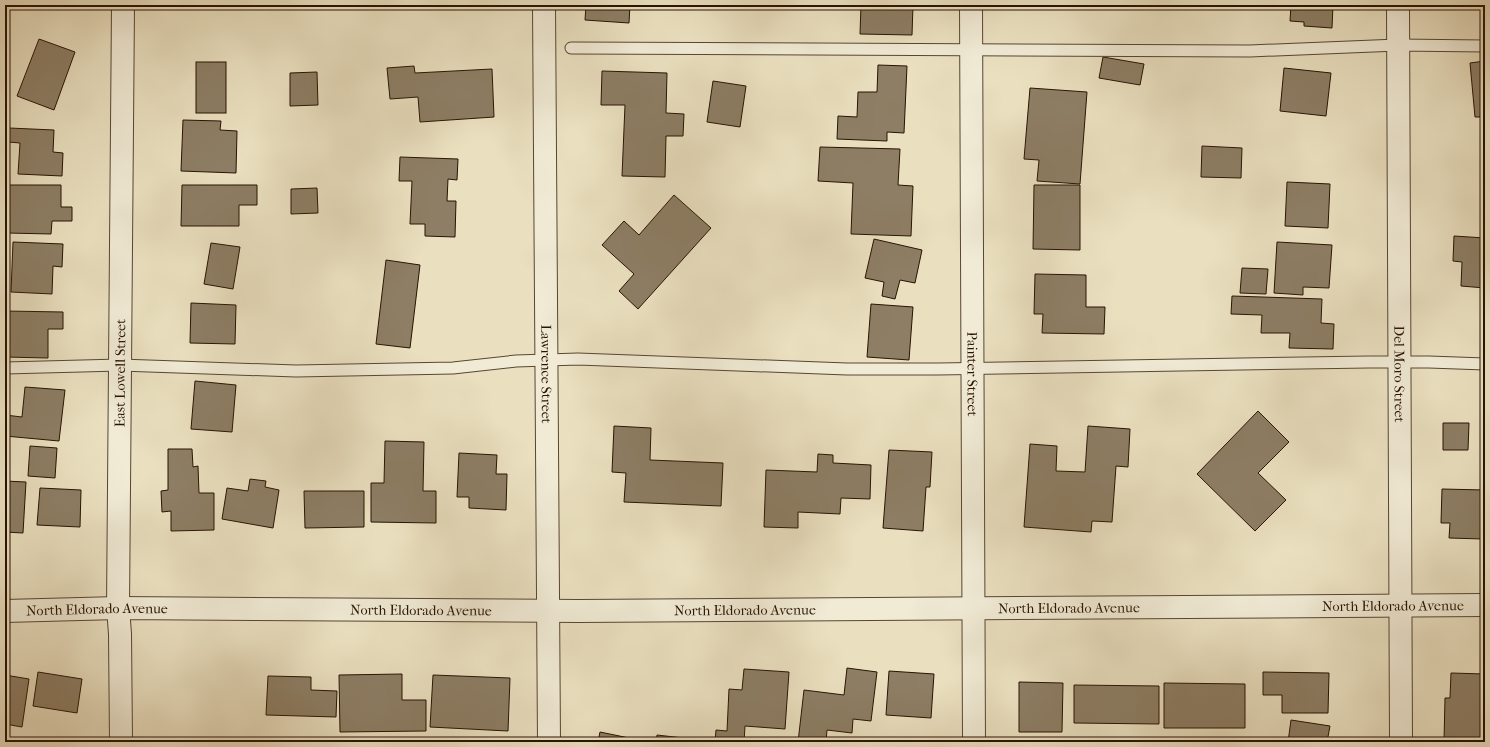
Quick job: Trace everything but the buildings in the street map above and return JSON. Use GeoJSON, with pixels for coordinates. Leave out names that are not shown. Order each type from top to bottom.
{"type":"FeatureCollection","features":[{"type":"Feature","properties":{"kind":"street","name":"East Lowell Street"},"geometry":{"type":"LineString","coordinates":[[121,742],[120,634],[118,608],[123,5]]}},
{"type":"Feature","properties":{"kind":"street","name":"Lawrence Street"},"geometry":{"type":"LineString","coordinates":[[544,5],[549,742]]}},
{"type":"Feature","properties":{"kind":"street","name":"Painter Street"},"geometry":{"type":"LineString","coordinates":[[971,5],[974,742]]}},
{"type":"Feature","properties":{"kind":"street","name":"Del Moro Street"},"geometry":{"type":"LineString","coordinates":[[1398,5],[1399,605],[1401,742]]}},
{"type":"Feature","properties":{"kind":"street","name":"North Eldorado Avenue"},"geometry":{"type":"LineString","coordinates":[[5,611],[118,608],[548,611],[1485,604]]}},
{"type":"Feature","properties":{"kind":"lane"},"geometry":{"type":"LineString","coordinates":[[571,48],[1250,51],[1398,45],[1485,46]]}},
{"type":"Feature","properties":{"kind":"lane"},"geometry":{"type":"LineString","coordinates":[[5,368],[120,365],[296,371],[453,368],[516,361],[546,360],[847,369],[1399,362],[1485,364]]}}]}
